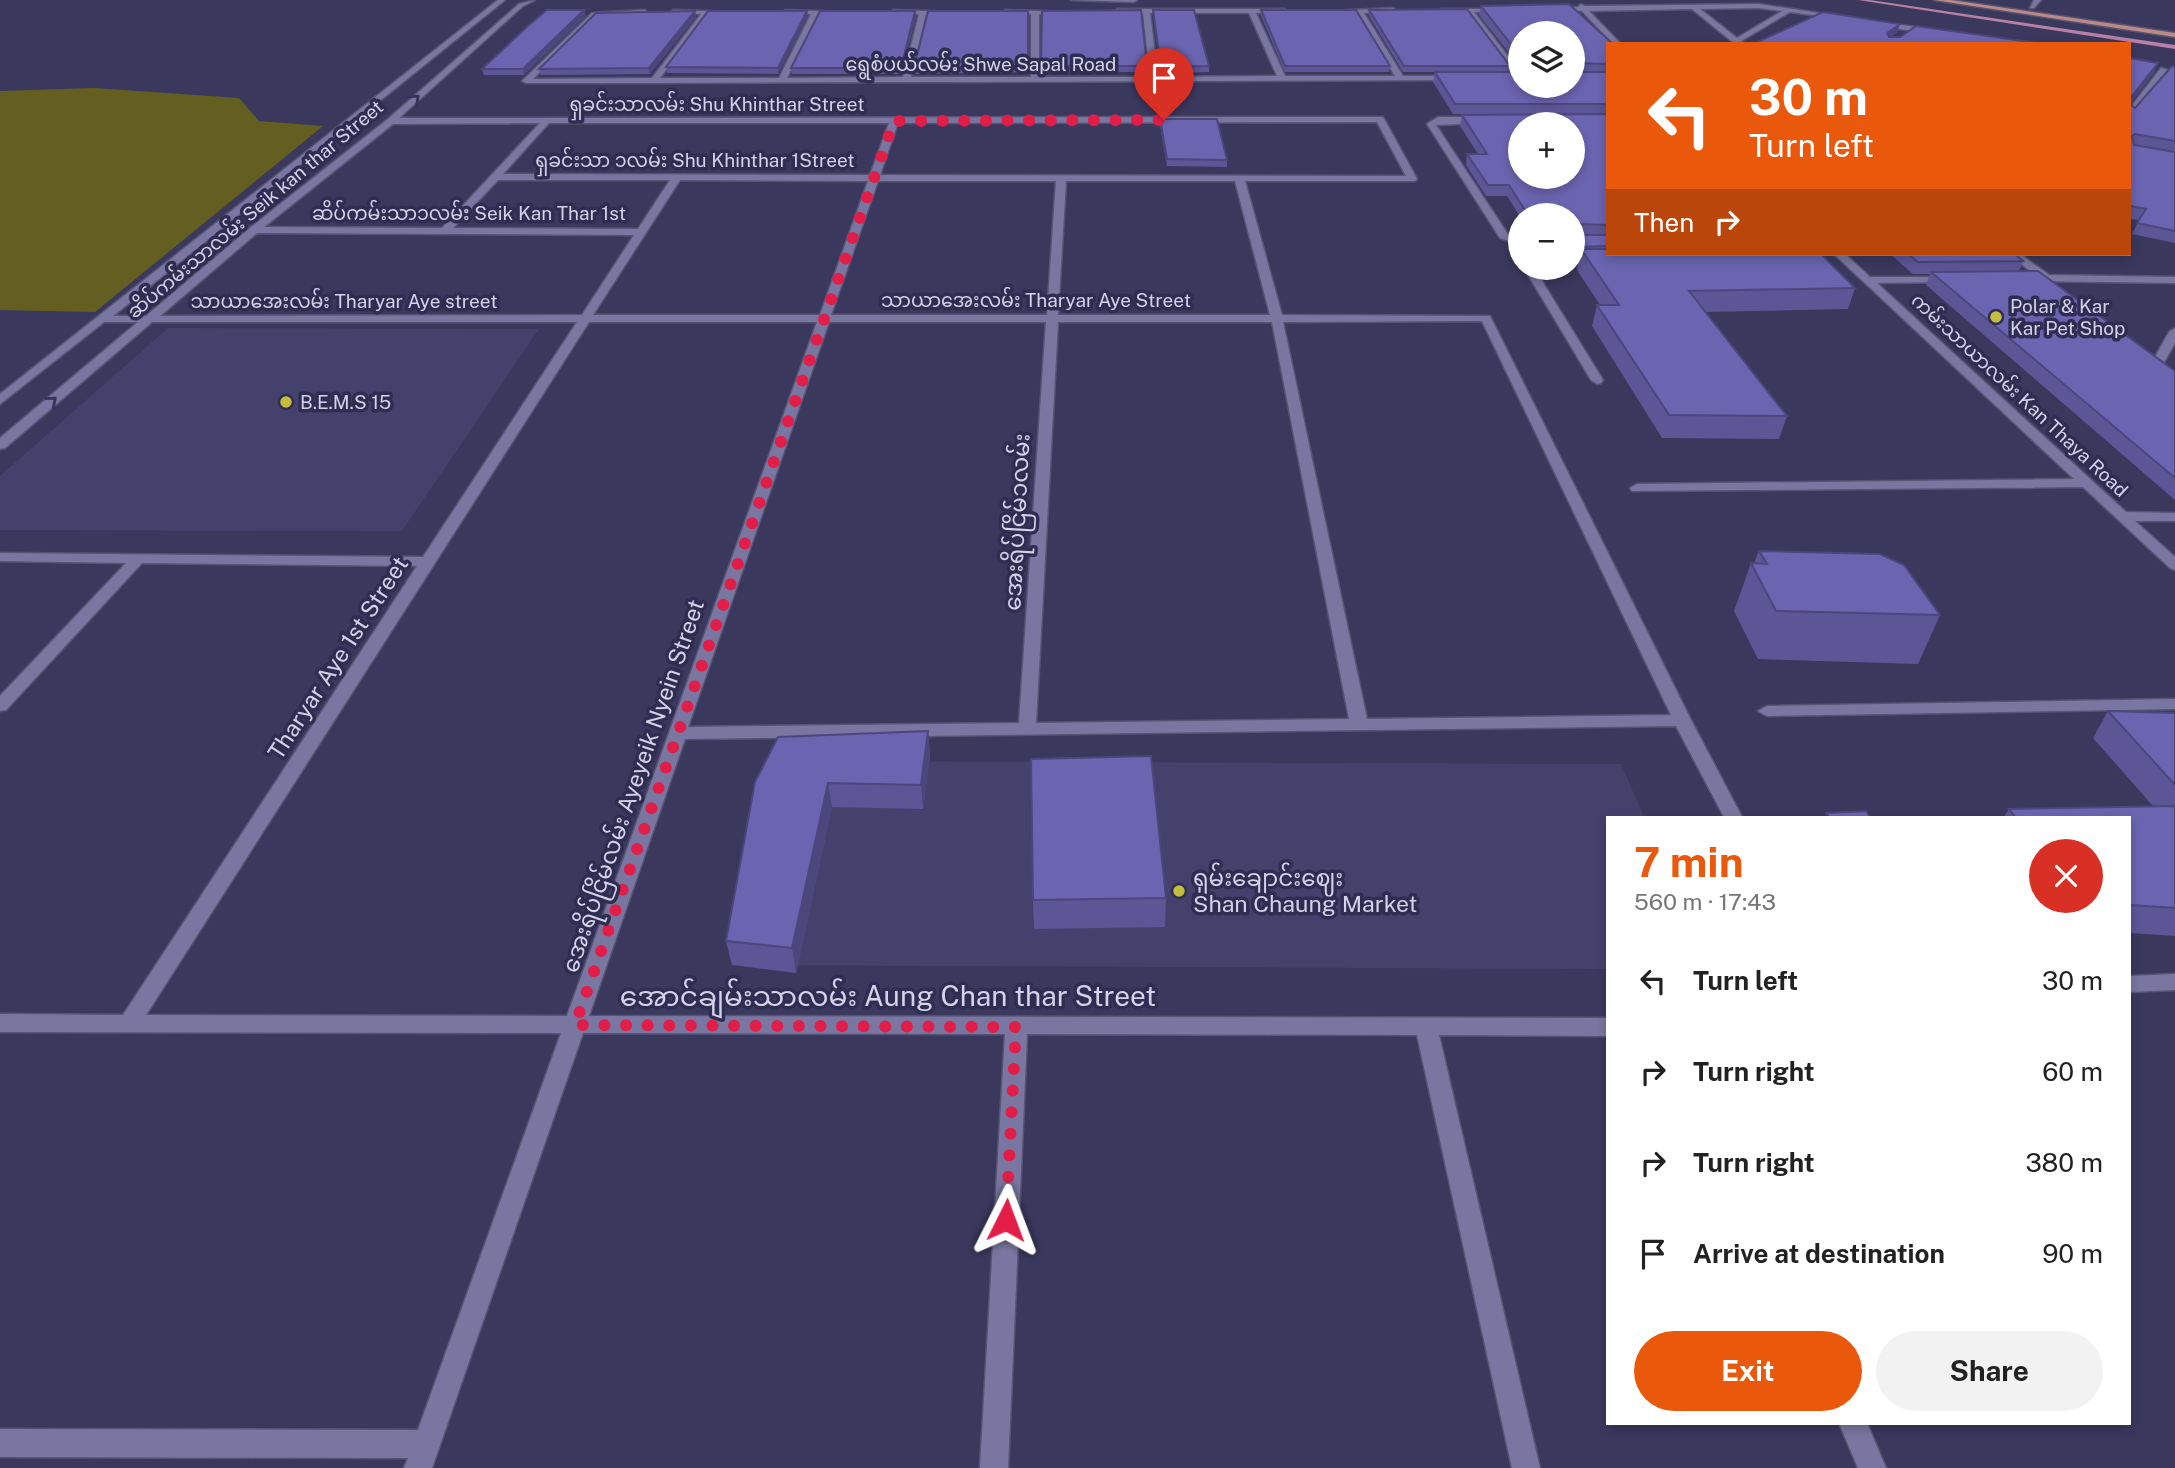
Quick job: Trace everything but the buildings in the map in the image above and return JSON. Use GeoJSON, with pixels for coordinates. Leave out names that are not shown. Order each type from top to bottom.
{"type":"FeatureCollection","features":[{"type":"Feature","properties":{"kind":"main road"},"geometry":{"type":"LineString","coordinates":[[1937,0],[2175,35]]}},
{"type":"Feature","properties":{"kind":"main road"},"geometry":{"type":"LineString","coordinates":[[1986,0],[2175,27]]}},
{"type":"Feature","properties":{"kind":"street","name":"ဆိပ်ကမ်းသာလမ်း Seik kan thar Street"},"geometry":{"type":"LineString","coordinates":[[0,400],[502,0]]}},
{"type":"Feature","properties":{"kind":"street","name":"ဆိပ်ကမ်းသာလမ်း Seik kan thar Street"},"geometry":{"type":"LineString","coordinates":[[0,445],[254,230],[391,121],[521,5],[532,0]]}},
{"type":"Feature","properties":{"kind":"street"},"geometry":{"type":"LineString","coordinates":[[1074,0],[1139,0]]}},
{"type":"Feature","properties":{"kind":"street"},"geometry":{"type":"LineString","coordinates":[[1577,0],[1615,42]]}},
{"type":"Feature","properties":{"kind":"street"},"geometry":{"type":"LineString","coordinates":[[2032,7],[2038,0]]}},
{"type":"Feature","properties":{"kind":"street"},"geometry":{"type":"LineString","coordinates":[[1692,6],[1738,42],[1790,9]]}},
{"type":"Feature","properties":{"kind":"street"},"geometry":{"type":"LineString","coordinates":[[1546,9],[1692,6],[1790,9],[1844,18]]}},
{"type":"Feature","properties":{"kind":"street"},"geometry":{"type":"LineString","coordinates":[[1319,11],[1401,10]]}},
{"type":"Feature","properties":{"kind":"street"},"geometry":{"type":"LineString","coordinates":[[1428,10],[1507,10]]}},
{"type":"Feature","properties":{"kind":"street"},"geometry":{"type":"LineString","coordinates":[[1469,10],[1508,61]]}},
{"type":"Feature","properties":{"kind":"street"},"geometry":{"type":"LineString","coordinates":[[1104,11],[1293,11]]}},
{"type":"Feature","properties":{"kind":"street"},"geometry":{"type":"LineString","coordinates":[[1146,11],[1154,79]]}},
{"type":"Feature","properties":{"kind":"street"},"geometry":{"type":"LineString","coordinates":[[1252,11],[1282,79]]}},
{"type":"Feature","properties":{"kind":"street"},"geometry":{"type":"LineString","coordinates":[[1359,11],[1400,78]]}},
{"type":"Feature","properties":{"kind":"street","name":"ရွေစံပယ်လမ်း Shwe Sapal Road"},"geometry":{"type":"LineString","coordinates":[[654,12],[598,13],[526,81],[1468,78]]}},
{"type":"Feature","properties":{"kind":"street"},"geometry":{"type":"LineString","coordinates":[[667,12],[733,12]]}},
{"type":"Feature","properties":{"kind":"street"},"geometry":{"type":"LineString","coordinates":[[654,81],[706,12]]}},
{"type":"Feature","properties":{"kind":"street"},"geometry":{"type":"LineString","coordinates":[[774,12],[856,12]]}},
{"type":"Feature","properties":{"kind":"street"},"geometry":{"type":"LineString","coordinates":[[782,80],[816,12]]}},
{"type":"Feature","properties":{"kind":"street"},"geometry":{"type":"LineString","coordinates":[[883,12],[965,12]]}},
{"type":"Feature","properties":{"kind":"street"},"geometry":{"type":"LineString","coordinates":[[907,79],[923,12]]}},
{"type":"Feature","properties":{"kind":"street"},"geometry":{"type":"LineString","coordinates":[[993,12],[1076,12]]}},
{"type":"Feature","properties":{"kind":"street"},"geometry":{"type":"LineString","coordinates":[[1035,12],[1035,80]]}},
{"type":"Feature","properties":{"kind":"street"},"geometry":{"type":"LineString","coordinates":[[1872,22],[1938,33]]}},
{"type":"Feature","properties":{"kind":"street"},"geometry":{"type":"LineString","coordinates":[[1901,36],[1912,29]]}},
{"type":"Feature","properties":{"kind":"street"},"geometry":{"type":"LineString","coordinates":[[2152,68],[2175,72]]}},
{"type":"Feature","properties":{"kind":"street"},"geometry":{"type":"LineString","coordinates":[[2131,112],[2164,70]]}},
{"type":"Feature","properties":{"kind":"street","name":"ရှခင်းသာလမ်း Shu Khinthar Street"},"geometry":{"type":"LineString","coordinates":[[391,121],[1380,119]]}},
{"type":"Feature","properties":{"kind":"street","name":"ရှခင်းသာ ၁လမ်း Shu Khinthar 1Street"},"geometry":{"type":"LineString","coordinates":[[498,177],[1412,178],[1380,119]]}},
{"type":"Feature","properties":{"kind":"street"},"geometry":{"type":"LineString","coordinates":[[1490,120],[1433,121],[1431,124],[1508,239]]}},
{"type":"Feature","properties":{"kind":"street"},"geometry":{"type":"LineString","coordinates":[[444,232],[498,177],[546,121]]}},
{"type":"Feature","properties":{"kind":"street","name":"အေးရိပ်ငြိမ်လမ်း Ayeyeik Nyein Street"},"geometry":{"type":"LineString","coordinates":[[423,1456],[894,121]]}},
{"type":"Feature","properties":{"kind":"street","name":"Tharyar Aye 1st Street"},"geometry":{"type":"LineString","coordinates":[[129,1023],[677,177]]}},
{"type":"Feature","properties":{"kind":"street","name":"အေးရိပ်ငြိမ်၁လမ်း"},"geometry":{"type":"LineString","coordinates":[[1027,728],[1060,178]]}},
{"type":"Feature","properties":{"kind":"street"},"geometry":{"type":"LineString","coordinates":[[1239,178],[1277,318],[1359,724]]}},
{"type":"Feature","properties":{"kind":"street","name":"ဆိပ်ကမ်းသာ၁လမ်း Seik Kan Thar 1st"},"geometry":{"type":"LineString","coordinates":[[254,230],[642,232]]}},
{"type":"Feature","properties":{"kind":"street"},"geometry":{"type":"LineString","coordinates":[[2017,256],[2068,295]]}},
{"type":"Feature","properties":{"kind":"street","name":"ကမ်းသာယာလမ်း Kan Thaya Road"},"geometry":{"type":"LineString","coordinates":[[1840,259],[1868,280],[2175,565]]}},
{"type":"Feature","properties":{"kind":"street"},"geometry":{"type":"LineString","coordinates":[[2019,278],[2175,280]]}},
{"type":"Feature","properties":{"kind":"street"},"geometry":{"type":"LineString","coordinates":[[1868,280],[1964,279]]}},
{"type":"Feature","properties":{"kind":"street"},"geometry":{"type":"LineString","coordinates":[[1536,280],[1597,380]]}},
{"type":"Feature","properties":{"kind":"street","name":"သာယာအေးလမ်း Tharyar Aye street"},"geometry":{"type":"LineString","coordinates":[[102,319],[586,318]]}},
{"type":"Feature","properties":{"kind":"street","name":"သာယာအေးလမ်း Tharyar Aye Street"},"geometry":{"type":"LineString","coordinates":[[586,318],[1486,318],[1682,720]]}},
{"type":"Feature","properties":{"kind":"street"},"geometry":{"type":"LineString","coordinates":[[2146,355],[2161,367],[2175,332]]}},
{"type":"Feature","properties":{"kind":"street"},"geometry":{"type":"LineString","coordinates":[[1637,488],[2086,483]]}},
{"type":"Feature","properties":{"kind":"street"},"geometry":{"type":"LineString","coordinates":[[2123,516],[2175,517]]}},
{"type":"Feature","properties":{"kind":"street"},"geometry":{"type":"LineString","coordinates":[[0,557],[427,562]]}},
{"type":"Feature","properties":{"kind":"street"},"geometry":{"type":"LineString","coordinates":[[0,706],[137,560]]}},
{"type":"Feature","properties":{"kind":"street"},"geometry":{"type":"LineString","coordinates":[[1767,711],[2175,704]]}},
{"type":"Feature","properties":{"kind":"street"},"geometry":{"type":"LineString","coordinates":[[677,733],[1682,720],[1732,816]]}},
{"type":"Feature","properties":{"kind":"street"},"geometry":{"type":"LineString","coordinates":[[2131,984],[2175,982]]}},
{"type":"Feature","properties":{"kind":"street","name":"အောင်ချမ်းသာလမ်း Aung Chan thar Street"},"geometry":{"type":"LineString","coordinates":[[0,1023],[1606,1027]]}},
{"type":"Feature","properties":{"kind":"street"},"geometry":{"type":"LineString","coordinates":[[993,1468],[1016,1027]]}},
{"type":"Feature","properties":{"kind":"street"},"geometry":{"type":"LineString","coordinates":[[1426,1028],[1525,1468]]}},
{"type":"Feature","properties":{"kind":"street"},"geometry":{"type":"LineString","coordinates":[[1854,1425],[1872,1468]]}},
{"type":"Feature","properties":{"kind":"street"},"geometry":{"type":"LineString","coordinates":[[0,1443],[423,1456]]}},
{"type":"Feature","properties":{"kind":"shaded area"},"geometry":{"type":"Polygon","coordinates":[[[94,88],[239,98],[259,121],[323,126],[95,312],[0,310],[0,91],[94,88]]]}},
{"type":"Feature","properties":{"kind":"shaded area","name":"B.E.M.S 15"},"geometry":{"type":"Polygon","coordinates":[[[168,328],[539,329],[402,531],[0,530],[0,476],[168,328]]]}},
{"type":"Feature","properties":{"kind":"shaded area","name":"ရှမ်းချောင်းဈေး Shan Chaung Market"},"geometry":{"type":"Polygon","coordinates":[[[783,761],[1621,764],[1644,816],[1606,816],[1606,969],[732,965],[783,761]]]}},
{"type":"Feature","properties":{"kind":"waterway"},"geometry":{"type":"LineString","coordinates":[[1860,0],[2175,47]]}},
{"type":"Feature","properties":{"kind":"place","name":"Polar & Kar Kar Pet Shop"},"geometry":{"type":"Point","coordinates":[1996,317]}},
{"type":"Feature","properties":{"kind":"place","name":"B.E.M.S 15"},"geometry":{"type":"Point","coordinates":[286,402]}},
{"type":"Feature","properties":{"kind":"place","name":"ရှမ်းချောင်းဈေး Shan Chaung Market"},"geometry":{"type":"Point","coordinates":[1179,891]}},
{"type":"Feature","properties":{"kind":"route"},"geometry":{"type":"LineString","coordinates":[[1006,1220],[1016,1027],[575,1025],[894,121],[1164,120]]}}]}
